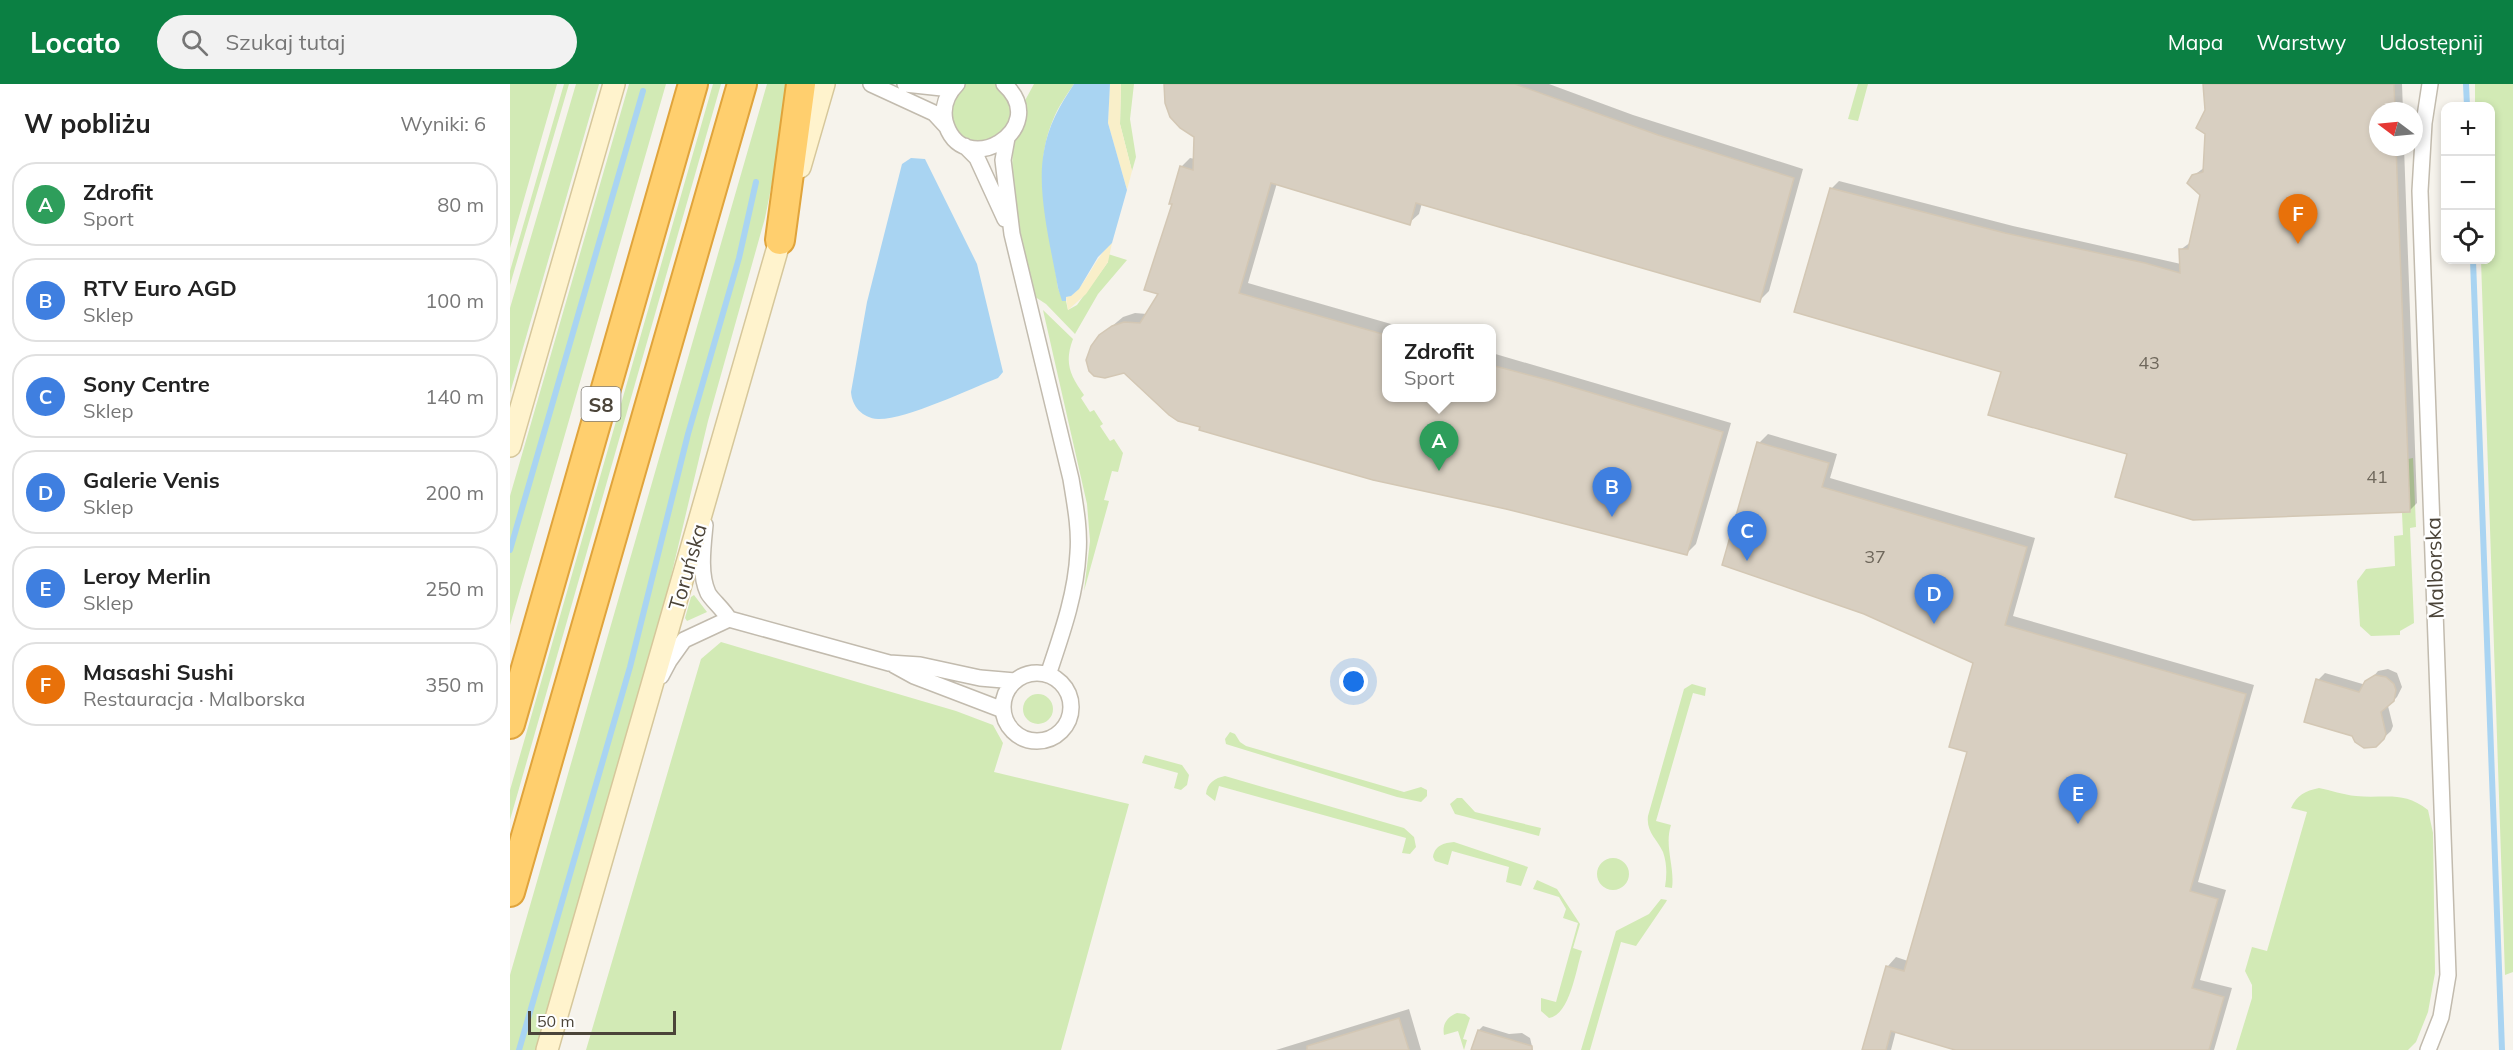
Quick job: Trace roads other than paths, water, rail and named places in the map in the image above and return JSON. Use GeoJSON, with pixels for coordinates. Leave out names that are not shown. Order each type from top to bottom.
{"type":"FeatureCollection","features":[{"type":"Feature","properties":{"kind":"highway","name":"S8"},"geometry":{"type":"LineString","coordinates":[[510,724],[693,84]]}},
{"type":"Feature","properties":{"kind":"highway","name":"S8"},"geometry":{"type":"LineString","coordinates":[[510,892],[741,84]]}},
{"type":"Feature","properties":{"kind":"highway"},"geometry":{"type":"LineString","coordinates":[[780,240],[801,84]]}},
{"type":"Feature","properties":{"kind":"main road"},"geometry":{"type":"LineString","coordinates":[[510,446],[614,84]]}},
{"type":"Feature","properties":{"kind":"main road","name":"Toruńska"},"geometry":{"type":"LineString","coordinates":[[547,1050],[824,84]]}},
{"type":"Feature","properties":{"kind":"street"},"geometry":{"type":"LineString","coordinates":[[871,84],[934,113],[947,126],[955,138],[977,158],[1012,234]]}},
{"type":"Feature","properties":{"kind":"street"},"geometry":{"type":"LineString","coordinates":[[905,84],[942,88],[957,84]]}},
{"type":"Feature","properties":{"kind":"street"},"geometry":{"type":"LineString","coordinates":[[947,126],[944,107],[957,84]]}},
{"type":"Feature","properties":{"kind":"street"},"geometry":{"type":"LineString","coordinates":[[1004,84],[1012,92],[1017,107],[1016,124],[1007,138],[1003,160],[1012,234],[1071,479],[1078,535],[1078,554],[1072,595],[1048,675]]}},
{"type":"Feature","properties":{"kind":"street","name":"Malborska"},"geometry":{"type":"LineString","coordinates":[[2428,1050],[2441,1017],[2448,975],[2420,191],[2424,123],[2430,84]]}},
{"type":"Feature","properties":{"kind":"street"},"geometry":{"type":"LineString","coordinates":[[963,144],[984,149],[995,146],[1007,138]]}},
{"type":"Feature","properties":{"kind":"street"},"geometry":{"type":"LineString","coordinates":[[707,497],[703,569],[708,593],[721,606],[729,619]]}},
{"type":"Feature","properties":{"kind":"street"},"geometry":{"type":"LineString","coordinates":[[648,703],[669,661],[684,640],[729,619],[889,663],[920,666],[980,678],[1015,681],[1031,674],[1048,675],[1064,687],[1071,701],[1070,716],[1059,734],[1044,741],[1023,738],[1011,729],[1003,710],[1006,694],[1015,681]]}},
{"type":"Feature","properties":{"kind":"street"},"geometry":{"type":"LineString","coordinates":[[889,663],[915,676],[1003,710]]}},
{"type":"Feature","properties":{"kind":"water"},"geometry":{"type":"Polygon","coordinates":[[[1074,84],[1110,84],[1108,123],[1127,190],[1112,243],[1098,257],[1079,289],[1066,297],[1066,301],[1062,301],[1045,219],[1042,167],[1052,124],[1074,84]]]}},
{"type":"Feature","properties":{"kind":"water"},"geometry":{"type":"Polygon","coordinates":[[[911,158],[925,159],[977,264],[1003,372],[998,378],[938,403],[904,415],[878,419],[867,416],[859,410],[853,402],[851,392],[867,302],[902,164],[911,158]]]}},
{"type":"Feature","properties":{"kind":"waterway"},"geometry":{"type":"LineString","coordinates":[[2466,84],[2467,102]]}},
{"type":"Feature","properties":{"kind":"waterway"},"geometry":{"type":"LineString","coordinates":[[510,550],[643,91]]}},
{"type":"Feature","properties":{"kind":"waterway"},"geometry":{"type":"LineString","coordinates":[[519,1050],[630,667],[688,434],[739,258],[756,182]]}},
{"type":"Feature","properties":{"kind":"waterway"},"geometry":{"type":"LineString","coordinates":[[2473,264],[2502,1050]]}},
{"type":"Feature","properties":{"kind":"place","name":"Masashi Sushi"},"geometry":{"type":"Point","coordinates":[2298,244]}},
{"type":"Feature","properties":{"kind":"place","name":"Zdrofit"},"geometry":{"type":"Point","coordinates":[1439,471]}},
{"type":"Feature","properties":{"kind":"place","name":"RTV Euro AGD"},"geometry":{"type":"Point","coordinates":[1612,517]}},
{"type":"Feature","properties":{"kind":"place","name":"Sony Centre"},"geometry":{"type":"Point","coordinates":[1747,561]}},
{"type":"Feature","properties":{"kind":"place","name":"Galerie Venis"},"geometry":{"type":"Point","coordinates":[1934,624]}},
{"type":"Feature","properties":{"kind":"place","name":"Leroy Merlin"},"geometry":{"type":"Point","coordinates":[2078,824]}}]}
